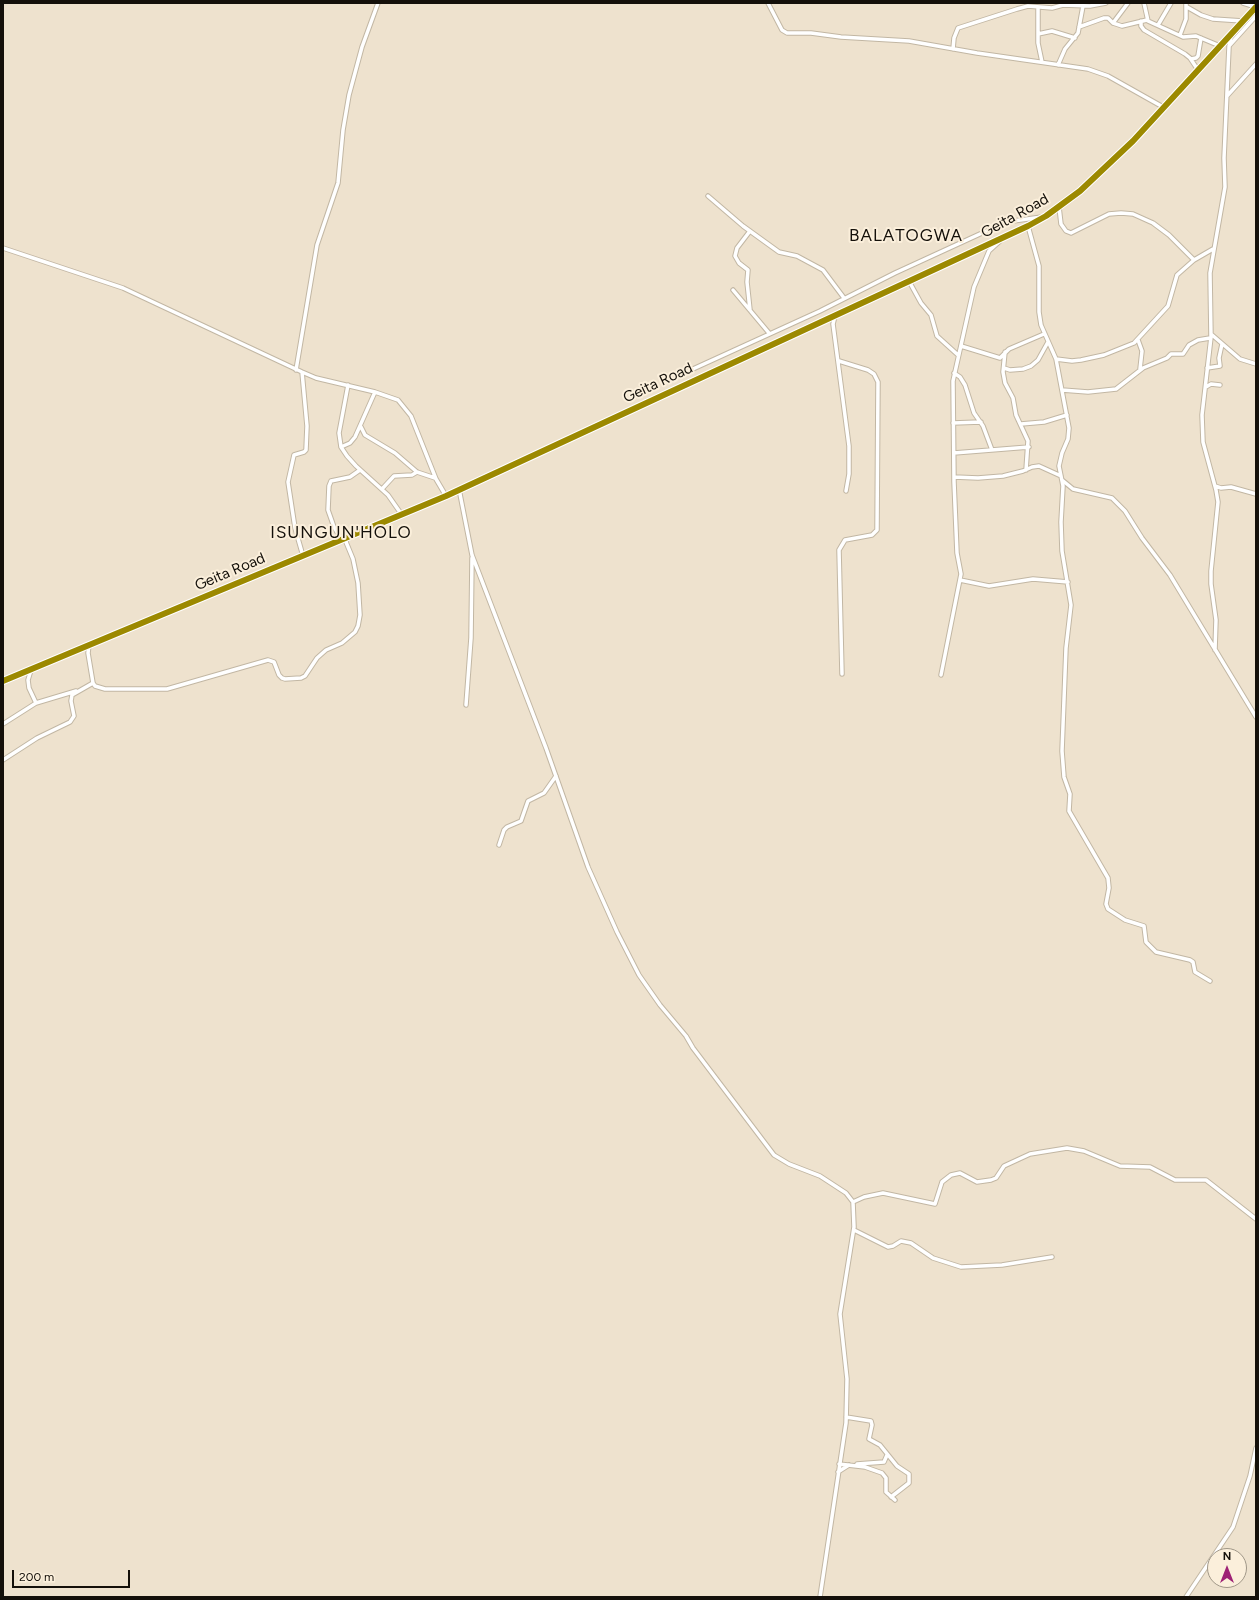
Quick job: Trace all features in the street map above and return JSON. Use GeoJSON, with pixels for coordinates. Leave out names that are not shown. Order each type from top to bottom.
{"type":"FeatureCollection","features":[{"type":"Feature","properties":{"kind":"highway","name":"Geita Road"},"geometry":{"type":"LineString","coordinates":[[3,681],[446,496],[911,282],[1028,226],[1046,216],[1080,191],[1133,141],[1256,7]]}},
{"type":"Feature","properties":{"kind":"street"},"geometry":{"type":"LineString","coordinates":[[296,370],[317,245],[338,183],[343,130],[349,95],[362,47],[378,3]]}},
{"type":"Feature","properties":{"kind":"street"},"geometry":{"type":"LineString","coordinates":[[768,3],[782,30],[786,33],[811,33],[841,37],[909,41],[1088,69],[1103,74],[1163,107]]}},
{"type":"Feature","properties":{"kind":"street"},"geometry":{"type":"LineString","coordinates":[[953,49],[954,38],[958,28],[1023,7],[1106,3]]}},
{"type":"Feature","properties":{"kind":"street"},"geometry":{"type":"LineString","coordinates":[[1114,23],[1128,3]]}},
{"type":"Feature","properties":{"kind":"street"},"geometry":{"type":"LineString","coordinates":[[1144,3],[1147,20]]}},
{"type":"Feature","properties":{"kind":"street"},"geometry":{"type":"LineString","coordinates":[[1158,25],[1171,3]]}},
{"type":"Feature","properties":{"kind":"street"},"geometry":{"type":"LineString","coordinates":[[1243,3],[1256,7]]}},
{"type":"Feature","properties":{"kind":"street"},"geometry":{"type":"LineString","coordinates":[[1058,65],[1065,49],[1075,38],[1080,27],[1081,5]]}},
{"type":"Feature","properties":{"kind":"street"},"geometry":{"type":"LineString","coordinates":[[1180,35],[1186,19],[1186,5]]}},
{"type":"Feature","properties":{"kind":"street"},"geometry":{"type":"LineString","coordinates":[[1186,5],[1201,15],[1213,20],[1243,21]]}},
{"type":"Feature","properties":{"kind":"street"},"geometry":{"type":"LineString","coordinates":[[1038,7],[1038,51],[1042,62]]}},
{"type":"Feature","properties":{"kind":"street"},"geometry":{"type":"LineString","coordinates":[[1229,47],[1256,16]]}},
{"type":"Feature","properties":{"kind":"street"},"geometry":{"type":"LineString","coordinates":[[1080,27],[1104,18],[1108,18],[1114,23],[1125,26],[1147,20],[1185,37],[1196,36],[1220,46]]}},
{"type":"Feature","properties":{"kind":"street"},"geometry":{"type":"LineString","coordinates":[[1141,21],[1141,26],[1144,30],[1185,54],[1191,59],[1198,70]]}},
{"type":"Feature","properties":{"kind":"street"},"geometry":{"type":"LineString","coordinates":[[1038,34],[1052,31],[1075,38]]}},
{"type":"Feature","properties":{"kind":"street"},"geometry":{"type":"LineString","coordinates":[[1215,650],[1216,620],[1211,584],[1211,570],[1218,502],[1204,442],[1202,415],[1211,336],[1210,287],[1213,249],[1225,187],[1224,158],[1229,47],[1232,32]]}},
{"type":"Feature","properties":{"kind":"street"},"geometry":{"type":"LineString","coordinates":[[1191,59],[1195,59],[1198,56],[1201,38]]}},
{"type":"Feature","properties":{"kind":"street"},"geometry":{"type":"LineString","coordinates":[[1227,96],[1256,64]]}},
{"type":"Feature","properties":{"kind":"street"},"geometry":{"type":"LineString","coordinates":[[708,196],[750,231],[780,252],[797,256],[823,270],[844,298]]}},
{"type":"Feature","properties":{"kind":"street"},"geometry":{"type":"LineString","coordinates":[[1059,207],[1061,224],[1066,231],[1071,233],[1109,214],[1133,214],[1153,223],[1194,260]]}},
{"type":"Feature","properties":{"kind":"street"},"geometry":{"type":"LineString","coordinates":[[682,374],[1006,222],[1046,216]]}},
{"type":"Feature","properties":{"kind":"street"},"geometry":{"type":"LineString","coordinates":[[1028,226],[1039,266],[1039,312],[1044,334],[1056,359],[1067,414],[1069,435],[1059,461],[1062,478],[1062,545],[1071,605],[1066,648],[1062,759],[1064,777],[1070,794],[1069,811],[1100,862],[1109,881],[1106,902],[1108,910],[1125,920],[1144,926],[1146,942],[1156,952],[1190,960],[1193,962],[1195,972],[1210,981]]}},
{"type":"Feature","properties":{"kind":"street"},"geometry":{"type":"LineString","coordinates":[[750,231],[737,248],[735,256],[739,263],[748,270],[747,282],[750,310]]}},
{"type":"Feature","properties":{"kind":"street"},"geometry":{"type":"LineString","coordinates":[[941,675],[960,580],[954,477],[952,395],[954,373],[974,287],[989,251],[1002,239]]}},
{"type":"Feature","properties":{"kind":"street"},"geometry":{"type":"LineString","coordinates":[[3,248],[123,288],[296,370],[398,400],[408,410],[435,478],[446,496]]}},
{"type":"Feature","properties":{"kind":"street"},"geometry":{"type":"LineString","coordinates":[[1056,359],[1072,361],[1096,357],[1134,343],[1168,306],[1177,275],[1194,260],[1213,249]]}},
{"type":"Feature","properties":{"kind":"street"},"geometry":{"type":"LineString","coordinates":[[911,282],[910,283],[921,303],[931,315],[937,336],[958,355]]}},
{"type":"Feature","properties":{"kind":"street"},"geometry":{"type":"LineString","coordinates":[[733,290],[763,328],[769,333]]}},
{"type":"Feature","properties":{"kind":"street"},"geometry":{"type":"LineString","coordinates":[[835,316],[834,324],[848,446],[848,474],[846,492]]}},
{"type":"Feature","properties":{"kind":"street"},"geometry":{"type":"LineString","coordinates":[[961,346],[1000,358],[1005,352],[1044,334]]}},
{"type":"Feature","properties":{"kind":"street"},"geometry":{"type":"LineString","coordinates":[[1211,336],[1240,358],[1256,364]]}},
{"type":"Feature","properties":{"kind":"street"},"geometry":{"type":"LineString","coordinates":[[1062,390],[1088,392],[1114,389],[1140,369],[1166,358],[1171,354],[1181,354],[1189,345],[1198,340],[1211,336]]}},
{"type":"Feature","properties":{"kind":"street"},"geometry":{"type":"LineString","coordinates":[[1138,340],[1142,351],[1140,369]]}},
{"type":"Feature","properties":{"kind":"street"},"geometry":{"type":"LineString","coordinates":[[1004,368],[1023,369],[1031,366],[1038,360],[1048,342]]}},
{"type":"Feature","properties":{"kind":"street"},"geometry":{"type":"LineString","coordinates":[[1207,368],[1220,366],[1219,357],[1222,344]]}},
{"type":"Feature","properties":{"kind":"street"},"geometry":{"type":"LineString","coordinates":[[1005,352],[1005,383],[1013,398],[1016,415],[1028,441],[1029,447],[1026,470]]}},
{"type":"Feature","properties":{"kind":"street"},"geometry":{"type":"LineString","coordinates":[[839,361],[868,370],[874,374],[878,382],[876,530],[872,535],[845,540],[839,550],[842,674]]}},
{"type":"Feature","properties":{"kind":"street"},"geometry":{"type":"LineString","coordinates":[[302,372],[307,426],[306,450],[294,455],[288,482],[295,528],[303,556]]}},
{"type":"Feature","properties":{"kind":"street"},"geometry":{"type":"LineString","coordinates":[[954,373],[960,377],[965,385],[974,412],[981,422],[992,450]]}},
{"type":"Feature","properties":{"kind":"street"},"geometry":{"type":"LineString","coordinates":[[1206,387],[1211,384],[1220,385]]}},
{"type":"Feature","properties":{"kind":"street"},"geometry":{"type":"LineString","coordinates":[[348,385],[339,434],[341,447],[360,470],[382,490],[402,515]]}},
{"type":"Feature","properties":{"kind":"street"},"geometry":{"type":"LineString","coordinates":[[341,447],[350,443],[361,427],[375,392]]}},
{"type":"Feature","properties":{"kind":"street"},"geometry":{"type":"LineString","coordinates":[[1021,424],[1044,422],[1067,414]]}},
{"type":"Feature","properties":{"kind":"street"},"geometry":{"type":"LineString","coordinates":[[953,423],[981,422]]}},
{"type":"Feature","properties":{"kind":"street"},"geometry":{"type":"LineString","coordinates":[[361,427],[365,435],[395,453],[417,472],[435,478]]}},
{"type":"Feature","properties":{"kind":"street"},"geometry":{"type":"LineString","coordinates":[[954,453],[1029,447]]}},
{"type":"Feature","properties":{"kind":"street"},"geometry":{"type":"LineString","coordinates":[[954,477],[978,478],[1003,476],[1026,470],[1032,466],[1039,466],[1062,478],[1073,488],[1112,498],[1119,504],[1142,538],[1165,567],[1256,717]]}},
{"type":"Feature","properties":{"kind":"street"},"geometry":{"type":"LineString","coordinates":[[89,645],[88,653],[92,668],[93,683],[95,686],[105,690],[160,690],[268,660],[274,662],[279,675],[285,679],[305,676],[314,661],[322,653],[342,643],[355,632],[360,621],[358,583],[354,564],[346,542],[334,527],[328,510],[330,483],[350,476],[360,470]]}},
{"type":"Feature","properties":{"kind":"street"},"geometry":{"type":"LineString","coordinates":[[382,490],[394,476],[412,475],[417,472]]}},
{"type":"Feature","properties":{"kind":"street"},"geometry":{"type":"LineString","coordinates":[[1215,486],[1220,488],[1232,487],[1256,494]]}},
{"type":"Feature","properties":{"kind":"street"},"geometry":{"type":"LineString","coordinates":[[459,490],[472,555],[500,624],[556,776],[579,844],[597,889],[639,974],[660,1005],[686,1036],[693,1048],[774,1155],[789,1164],[820,1176],[846,1193],[853,1202],[854,1230],[840,1314],[847,1365],[846,1417],[832,1527],[820,1597]]}},
{"type":"Feature","properties":{"kind":"street"},"geometry":{"type":"LineString","coordinates":[[466,705],[471,638],[472,555]]}},
{"type":"Feature","properties":{"kind":"street"},"geometry":{"type":"LineString","coordinates":[[960,580],[989,586],[1033,579],[1068,582]]}},
{"type":"Feature","properties":{"kind":"street"},"geometry":{"type":"LineString","coordinates":[[31,670],[28,680],[31,692],[36,702]]}},
{"type":"Feature","properties":{"kind":"street"},"geometry":{"type":"LineString","coordinates":[[3,724],[36,702],[80,690],[93,683]]}},
{"type":"Feature","properties":{"kind":"street"},"geometry":{"type":"LineString","coordinates":[[3,760],[37,738],[70,722],[74,716],[71,698],[80,690]]}},
{"type":"Feature","properties":{"kind":"street"},"geometry":{"type":"LineString","coordinates":[[499,845],[504,830],[507,827],[521,821],[528,801],[544,794],[556,776]]}},
{"type":"Feature","properties":{"kind":"street"},"geometry":{"type":"LineString","coordinates":[[853,1202],[883,1192],[935,1204],[942,1182],[951,1175],[960,1174],[977,1182],[991,1180],[996,1178],[1004,1166],[1030,1154],[1067,1148],[1084,1150],[1120,1166],[1150,1167],[1175,1180],[1206,1180],[1256,1219]]}},
{"type":"Feature","properties":{"kind":"street"},"geometry":{"type":"LineString","coordinates":[[854,1230],[888,1247],[901,1241],[911,1243],[933,1258],[961,1267],[1002,1265],[1052,1257]]}},
{"type":"Feature","properties":{"kind":"street"},"geometry":{"type":"LineString","coordinates":[[839,1464],[872,1468],[882,1473],[886,1478],[886,1492],[893,1499],[906,1487],[910,1478],[908,1472],[897,1466],[889,1459],[887,1453],[880,1445],[869,1439],[872,1425],[871,1421],[846,1417]]}},
{"type":"Feature","properties":{"kind":"street"},"geometry":{"type":"LineString","coordinates":[[1186,1597],[1233,1527],[1250,1476],[1256,1448]]}},
{"type":"Feature","properties":{"kind":"street"},"geometry":{"type":"LineString","coordinates":[[838,1472],[850,1465],[882,1463],[885,1461],[887,1453]]}},
{"type":"Feature","properties":{"kind":"district","name":"BALATOGWA"},"geometry":{"type":"Point","coordinates":[906,236]}},
{"type":"Feature","properties":{"kind":"district","name":"ISUNGUN'HOLO"},"geometry":{"type":"Point","coordinates":[341,533]}}]}
